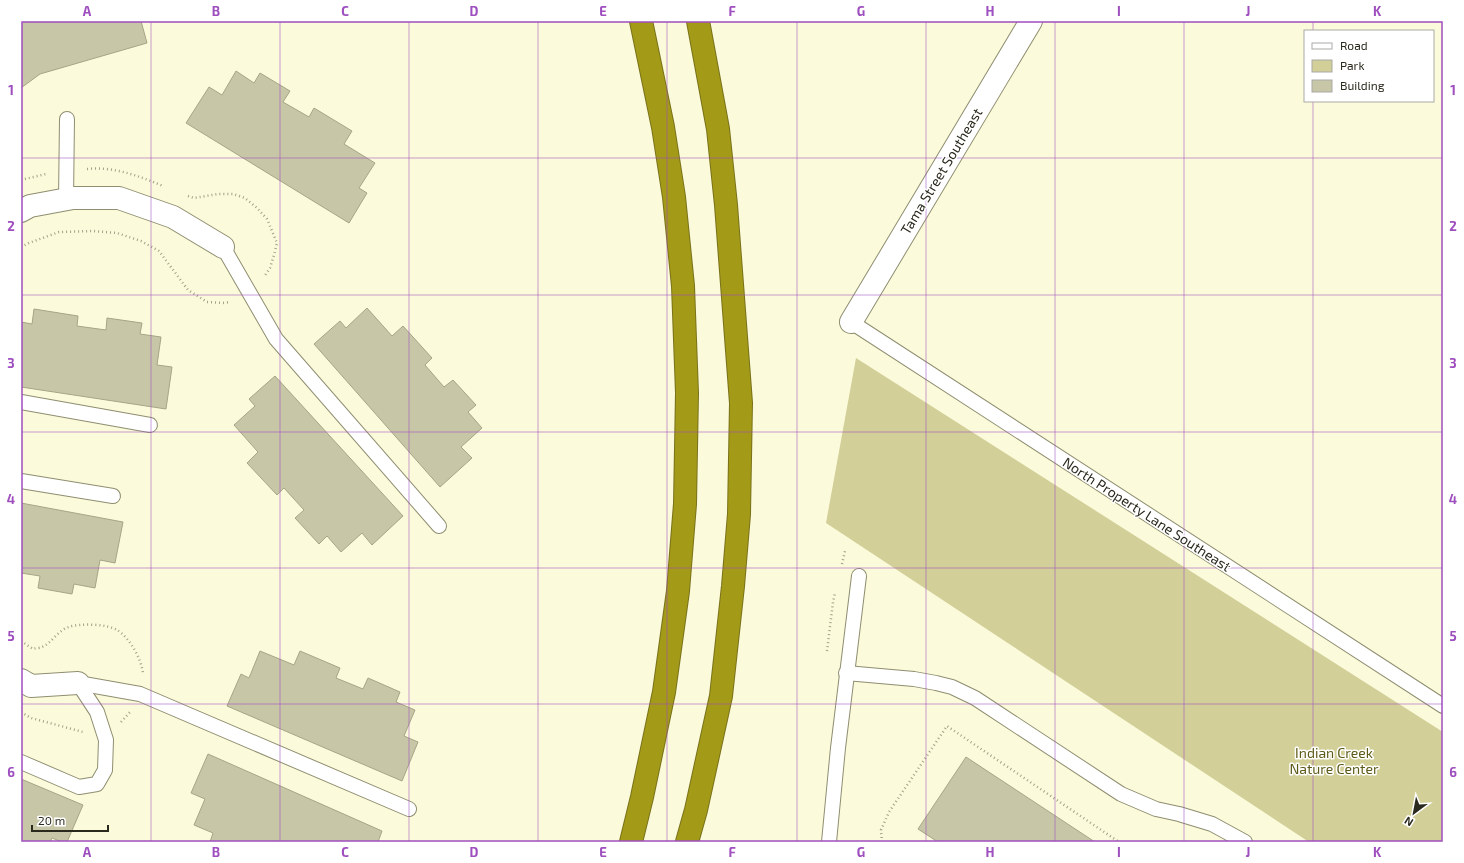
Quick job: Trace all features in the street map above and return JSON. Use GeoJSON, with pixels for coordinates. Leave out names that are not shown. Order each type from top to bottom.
{"type":"FeatureCollection","features":[{"type":"Feature","properties":{"kind":"highway"},"geometry":{"type":"LineString","coordinates":[[631,842],[664,692],[678,591],[685,504],[687,393],[683,286],[674,197],[661,119],[641,21]]}},
{"type":"Feature","properties":{"kind":"highway"},"geometry":{"type":"LineString","coordinates":[[687,842],[696,810],[721,696],[739,514],[741,411],[726,205],[718,129],[698,21]]}},
{"type":"Feature","properties":{"kind":"street","name":"Tama Street Southeast"},"geometry":{"type":"LineString","coordinates":[[851,322],[1031,21]]}},
{"type":"Feature","properties":{"kind":"street"},"geometry":{"type":"LineString","coordinates":[[21,211],[30,206],[73,198],[119,198],[173,217],[223,247]]}},
{"type":"Feature","properties":{"kind":"street"},"geometry":{"type":"LineString","coordinates":[[21,680],[31,686],[78,683]]}},
{"type":"Feature","properties":{"kind":"lane"},"geometry":{"type":"LineString","coordinates":[[66,199],[67,119]]}},
{"type":"Feature","properties":{"kind":"lane"},"geometry":{"type":"LineString","coordinates":[[223,247],[276,339],[439,526]]}},
{"type":"Feature","properties":{"kind":"lane","name":"North Property Lane Southeast"},"geometry":{"type":"LineString","coordinates":[[851,322],[1443,706]]}},
{"type":"Feature","properties":{"kind":"lane"},"geometry":{"type":"LineString","coordinates":[[21,402],[150,425]]}},
{"type":"Feature","properties":{"kind":"lane"},"geometry":{"type":"LineString","coordinates":[[21,481],[113,496]]}},
{"type":"Feature","properties":{"kind":"lane"},"geometry":{"type":"LineString","coordinates":[[829,842],[846,673],[859,576]]}},
{"type":"Feature","properties":{"kind":"lane"},"geometry":{"type":"LineString","coordinates":[[846,673],[914,679],[952,687],[974,698],[1121,794],[1156,810],[1179,814],[1212,824],[1245,842]]}},
{"type":"Feature","properties":{"kind":"lane"},"geometry":{"type":"LineString","coordinates":[[21,762],[78,787],[97,784],[105,770],[106,740],[97,712],[78,683]]}},
{"type":"Feature","properties":{"kind":"lane"},"geometry":{"type":"LineString","coordinates":[[78,683],[140,694],[410,809]]}},
{"type":"Feature","properties":{"kind":"path"},"geometry":{"type":"LineString","coordinates":[[882,842],[881,830],[889,812],[947,726],[1119,842]]}},
{"type":"Feature","properties":{"kind":"green space","name":"Indian Creek Nature Center"},"geometry":{"type":"Polygon","coordinates":[[[856,358],[1443,732],[1443,842],[1309,842],[826,523],[856,358]]]}},
{"type":"Feature","properties":{"kind":"building"},"geometry":{"type":"Polygon","coordinates":[[[141,21],[147,43],[40,74],[21,88],[21,22],[141,21]]]}},
{"type":"Feature","properties":{"kind":"building"},"geometry":{"type":"Polygon","coordinates":[[[236,71],[254,83],[260,73],[290,91],[283,102],[309,117],[314,108],[352,131],[344,144],[375,163],[359,188],[367,193],[349,223],[186,123],[209,87],[222,95],[236,71]]]}},
{"type":"Feature","properties":{"kind":"building"},"geometry":{"type":"Polygon","coordinates":[[[367,308],[392,336],[403,326],[432,358],[425,365],[444,387],[453,380],[476,405],[468,412],[482,428],[461,447],[472,458],[440,487],[314,344],[340,321],[346,328],[367,308]]]}},
{"type":"Feature","properties":{"kind":"building"},"geometry":{"type":"Polygon","coordinates":[[[34,309],[78,316],[77,326],[106,330],[107,318],[142,323],[140,334],[161,337],[157,365],[172,367],[166,409],[21,387],[21,322],[32,324],[34,309]]]}},
{"type":"Feature","properties":{"kind":"building"},"geometry":{"type":"Polygon","coordinates":[[[275,376],[403,516],[372,545],[362,533],[341,552],[327,536],[319,544],[295,518],[304,510],[284,488],[277,495],[247,463],[258,452],[234,425],[255,406],[249,399],[275,376]]]}},
{"type":"Feature","properties":{"kind":"building"},"geometry":{"type":"Polygon","coordinates":[[[21,503],[123,522],[115,563],[100,560],[95,588],[74,584],[72,594],[38,588],[40,576],[21,573],[21,503]]]}},
{"type":"Feature","properties":{"kind":"building"},"geometry":{"type":"Polygon","coordinates":[[[260,651],[294,665],[300,651],[340,668],[336,678],[363,689],[368,678],[400,692],[396,702],[415,710],[404,736],[418,742],[402,781],[227,706],[241,674],[249,678],[260,651]]]}},
{"type":"Feature","properties":{"kind":"building"},"geometry":{"type":"Polygon","coordinates":[[[208,754],[382,831],[378,842],[210,842],[213,833],[194,825],[205,799],[191,793],[208,754]]]}},
{"type":"Feature","properties":{"kind":"building"},"geometry":{"type":"Polygon","coordinates":[[[966,757],[1095,842],[938,842],[918,829],[966,757]]]}},
{"type":"Feature","properties":{"kind":"building"},"geometry":{"type":"Polygon","coordinates":[[[21,779],[83,805],[67,842],[62,842],[52,838],[50,842],[21,842],[21,779]]]}}]}
